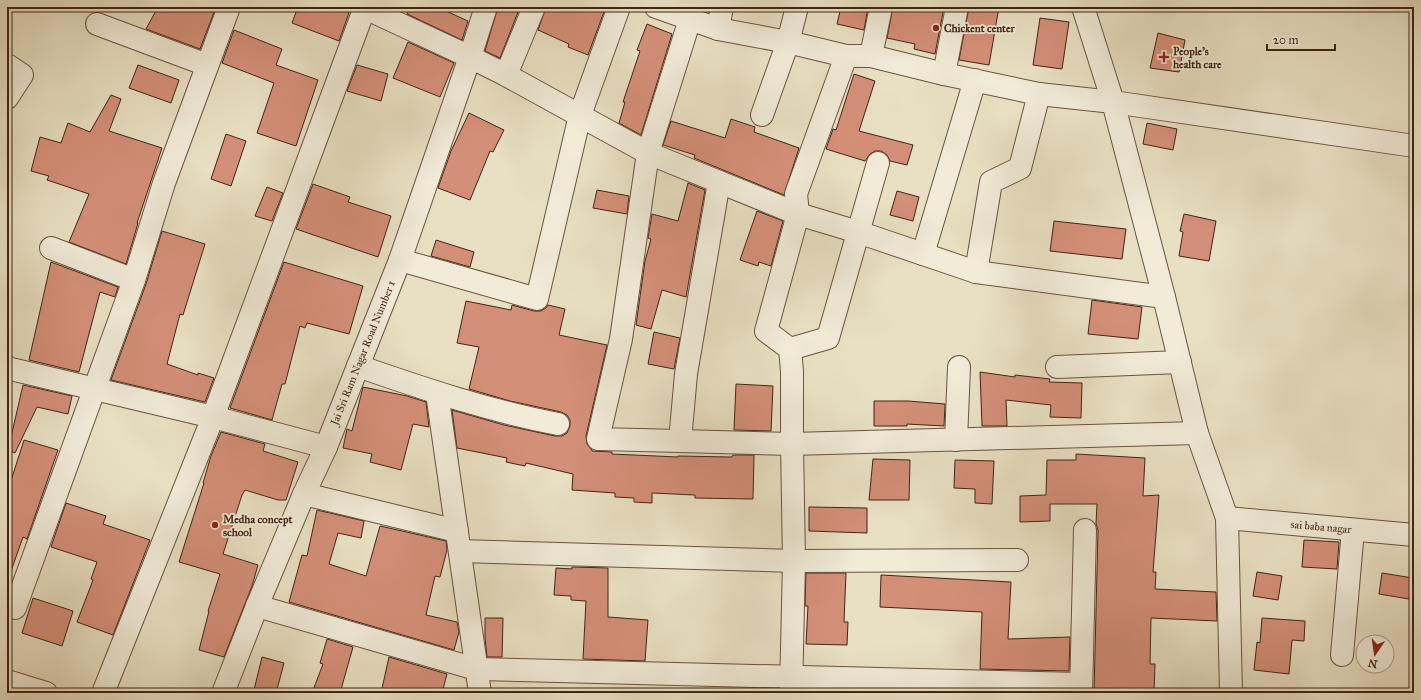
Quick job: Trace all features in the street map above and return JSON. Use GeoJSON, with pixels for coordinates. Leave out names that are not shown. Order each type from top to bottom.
{"type":"FeatureCollection","features":[{"type":"Feature","properties":{"kind":"street"},"geometry":{"type":"LineString","coordinates":[[15,608],[134,280],[164,183],[229,7]]}},
{"type":"Feature","properties":{"kind":"street"},"geometry":{"type":"LineString","coordinates":[[103,693],[213,417],[364,7],[506,75],[648,153],[798,214],[858,232],[976,272],[1164,297]]}},
{"type":"Feature","properties":{"kind":"street","name":"Jai Sri Ram Nagar Road Number 1"},"geometry":{"type":"LineString","coordinates":[[223,693],[257,606],[304,494],[326,447],[400,260],[486,7]]}},
{"type":"Feature","properties":{"kind":"street"},"geometry":{"type":"LineString","coordinates":[[506,75],[534,7]]}},
{"type":"Feature","properties":{"kind":"street"},"geometry":{"type":"LineString","coordinates":[[400,260],[537,299],[580,115],[619,7]]}},
{"type":"Feature","properties":{"kind":"street"},"geometry":{"type":"LineString","coordinates":[[656,7],[718,29],[788,42],[846,56],[871,56],[944,74],[1039,94],[1113,102],[1414,146]]}},
{"type":"Feature","properties":{"kind":"street"},"geometry":{"type":"LineString","coordinates":[[718,29],[722,7]]}},
{"type":"Feature","properties":{"kind":"street"},"geometry":{"type":"LineString","coordinates":[[762,115],[788,42],[797,7]]}},
{"type":"Feature","properties":{"kind":"street"},"geometry":{"type":"LineString","coordinates":[[871,56],[881,7]]}},
{"type":"Feature","properties":{"kind":"street"},"geometry":{"type":"LineString","coordinates":[[944,74],[957,7]]}},
{"type":"Feature","properties":{"kind":"street"},"geometry":{"type":"LineString","coordinates":[[1083,7],[1113,102],[1164,297],[1197,433],[1227,518],[1231,693]]}},
{"type":"Feature","properties":{"kind":"street"},"geometry":{"type":"LineString","coordinates":[[690,19],[648,153],[621,339],[598,439],[792,444],[1197,433]]}},
{"type":"Feature","properties":{"kind":"street"},"geometry":{"type":"LineString","coordinates":[[97,24],[207,66]]}},
{"type":"Feature","properties":{"kind":"street"},"geometry":{"type":"LineString","coordinates":[[791,685],[794,561],[792,371],[790,348],[766,331],[798,214],[796,194],[846,56]]}},
{"type":"Feature","properties":{"kind":"street"},"geometry":{"type":"LineString","coordinates":[[7,65],[22,75],[7,98]]}},
{"type":"Feature","properties":{"kind":"street"},"geometry":{"type":"LineString","coordinates":[[923,254],[975,80]]}},
{"type":"Feature","properties":{"kind":"street"},"geometry":{"type":"LineString","coordinates":[[976,272],[991,182],[1020,168],[1039,94]]}},
{"type":"Feature","properties":{"kind":"street"},"geometry":{"type":"LineString","coordinates":[[790,348],[828,338],[878,163]]}},
{"type":"Feature","properties":{"kind":"street"},"geometry":{"type":"LineString","coordinates":[[680,441],[686,374],[719,182]]}},
{"type":"Feature","properties":{"kind":"street"},"geometry":{"type":"LineString","coordinates":[[51,248],[134,280]]}},
{"type":"Feature","properties":{"kind":"street"},"geometry":{"type":"LineString","coordinates":[[1057,367],[1180,362]]}},
{"type":"Feature","properties":{"kind":"street"},"geometry":{"type":"LineString","coordinates":[[358,366],[437,393],[558,424]]}},
{"type":"Feature","properties":{"kind":"street"},"geometry":{"type":"LineString","coordinates":[[956,440],[959,367]]}},
{"type":"Feature","properties":{"kind":"street"},"geometry":{"type":"LineString","coordinates":[[8,370],[213,417],[326,447]]}},
{"type":"Feature","properties":{"kind":"street"},"geometry":{"type":"LineString","coordinates":[[437,393],[480,693]]}},
{"type":"Feature","properties":{"kind":"street"},"geometry":{"type":"LineString","coordinates":[[304,494],[458,541],[794,561],[1017,560]]}},
{"type":"Feature","properties":{"kind":"street","name":"sai baba nagar"},"geometry":{"type":"LineString","coordinates":[[1227,518],[1414,535]]}},
{"type":"Feature","properties":{"kind":"street"},"geometry":{"type":"LineString","coordinates":[[257,606],[476,669],[791,685],[1081,688],[1086,530]]}},
{"type":"Feature","properties":{"kind":"street"},"geometry":{"type":"LineString","coordinates":[[1342,655],[1353,530]]}},
{"type":"Feature","properties":{"kind":"street"},"geometry":{"type":"LineString","coordinates":[[7,681],[46,693]]}},
{"type":"Feature","properties":{"kind":"building"},"geometry":{"type":"Polygon","coordinates":[[[158,7],[216,7],[200,49],[146,29],[158,7]]]}},
{"type":"Feature","properties":{"kind":"building"},"geometry":{"type":"Polygon","coordinates":[[[298,7],[351,7],[339,41],[292,23],[298,7]]]}},
{"type":"Feature","properties":{"kind":"building"},"geometry":{"type":"Polygon","coordinates":[[[411,7],[437,7],[468,21],[462,40],[407,14],[411,7]]]}},
{"type":"Feature","properties":{"kind":"building"},"geometry":{"type":"Polygon","coordinates":[[[498,7],[520,7],[500,58],[485,51],[498,7]]]}},
{"type":"Feature","properties":{"kind":"building"},"geometry":{"type":"Polygon","coordinates":[[[546,7],[600,7],[605,9],[588,55],[568,47],[569,44],[538,30],[546,7]]]}},
{"type":"Feature","properties":{"kind":"building"},"geometry":{"type":"Polygon","coordinates":[[[841,7],[868,7],[864,30],[837,24],[841,7]]]}},
{"type":"Feature","properties":{"kind":"building"},"geometry":{"type":"Polygon","coordinates":[[[893,7],[944,7],[935,54],[914,49],[915,44],[887,38],[893,7]]]}},
{"type":"Feature","properties":{"kind":"building"},"geometry":{"type":"Polygon","coordinates":[[[969,7],[999,7],[989,65],[959,60],[969,7]]]}},
{"type":"Feature","properties":{"kind":"building"},"geometry":{"type":"Polygon","coordinates":[[[1040,18],[1069,22],[1062,69],[1033,65],[1040,18]]]}},
{"type":"Feature","properties":{"kind":"building"},"geometry":{"type":"Polygon","coordinates":[[[647,24],[672,34],[641,135],[619,123],[625,102],[623,102],[640,51],[637,50],[647,24]]]}},
{"type":"Feature","properties":{"kind":"building"},"geometry":{"type":"Polygon","coordinates":[[[234,30],[282,49],[276,65],[318,80],[296,146],[257,133],[274,83],[222,63],[234,30]]]}},
{"type":"Feature","properties":{"kind":"building"},"geometry":{"type":"Polygon","coordinates":[[[1158,33],[1185,40],[1179,72],[1150,68],[1158,33]]]}},
{"type":"Feature","properties":{"kind":"building"},"geometry":{"type":"Polygon","coordinates":[[[408,42],[454,63],[440,97],[393,78],[408,42]]]}},
{"type":"Feature","properties":{"kind":"building"},"geometry":{"type":"Polygon","coordinates":[[[138,65],[179,80],[171,103],[129,88],[138,65]]]}},
{"type":"Feature","properties":{"kind":"building"},"geometry":{"type":"Polygon","coordinates":[[[357,65],[388,74],[381,101],[347,91],[357,65]]]}},
{"type":"Feature","properties":{"kind":"building"},"geometry":{"type":"Polygon","coordinates":[[[854,74],[875,81],[859,131],[913,145],[907,165],[890,161],[887,155],[881,151],[875,151],[870,154],[865,161],[826,149],[833,129],[836,130],[854,74]]]}},
{"type":"Feature","properties":{"kind":"building"},"geometry":{"type":"Polygon","coordinates":[[[111,95],[121,99],[109,131],[162,148],[137,223],[126,264],[69,242],[89,194],[47,180],[49,176],[31,171],[40,137],[61,143],[68,123],[90,132],[111,95]]]}},
{"type":"Feature","properties":{"kind":"building"},"geometry":{"type":"Polygon","coordinates":[[[469,113],[504,130],[493,152],[490,151],[470,200],[438,188],[451,151],[469,113]]]}},
{"type":"Feature","properties":{"kind":"building"},"geometry":{"type":"Polygon","coordinates":[[[731,119],[755,127],[754,132],[799,148],[784,195],[694,158],[695,155],[663,145],[671,121],[725,138],[731,119]]]}},
{"type":"Feature","properties":{"kind":"building"},"geometry":{"type":"Polygon","coordinates":[[[1147,123],[1177,129],[1173,150],[1143,144],[1147,123]]]}},
{"type":"Feature","properties":{"kind":"building"},"geometry":{"type":"Polygon","coordinates":[[[226,134],[246,141],[231,186],[211,179],[226,134]]]}},
{"type":"Feature","properties":{"kind":"building"},"geometry":{"type":"Polygon","coordinates":[[[688,183],[705,190],[686,297],[662,290],[651,329],[636,325],[645,261],[651,239],[648,238],[652,214],[678,221],[688,183]]]}},
{"type":"Feature","properties":{"kind":"building"},"geometry":{"type":"Polygon","coordinates":[[[313,184],[350,197],[348,202],[391,216],[378,257],[296,229],[313,184]]]}},
{"type":"Feature","properties":{"kind":"building"},"geometry":{"type":"Polygon","coordinates":[[[267,187],[283,193],[272,221],[255,216],[267,187]]]}},
{"type":"Feature","properties":{"kind":"building"},"geometry":{"type":"Polygon","coordinates":[[[597,190],[629,196],[627,214],[593,208],[597,190]]]}},
{"type":"Feature","properties":{"kind":"building"},"geometry":{"type":"Polygon","coordinates":[[[897,191],[919,197],[913,221],[890,215],[897,191]]]}},
{"type":"Feature","properties":{"kind":"building"},"geometry":{"type":"Polygon","coordinates":[[[757,211],[783,221],[771,266],[759,262],[758,266],[740,260],[757,211]]]}},
{"type":"Feature","properties":{"kind":"building"},"geometry":{"type":"Polygon","coordinates":[[[1184,214],[1216,221],[1209,261],[1179,256],[1183,232],[1180,231],[1184,214]]]}},
{"type":"Feature","properties":{"kind":"building"},"geometry":{"type":"Polygon","coordinates":[[[1054,221],[1126,229],[1122,259],[1050,251],[1054,221]]]}},
{"type":"Feature","properties":{"kind":"building"},"geometry":{"type":"Polygon","coordinates":[[[162,231],[205,244],[183,315],[180,314],[167,364],[198,375],[198,373],[214,378],[205,402],[111,380],[146,284],[162,231]]]}},
{"type":"Feature","properties":{"kind":"building"},"geometry":{"type":"Polygon","coordinates":[[[436,240],[474,252],[470,267],[431,256],[436,240]]]}},
{"type":"Feature","properties":{"kind":"building"},"geometry":{"type":"Polygon","coordinates":[[[51,262],[118,287],[115,297],[100,292],[79,372],[29,360],[51,262]]]}},
{"type":"Feature","properties":{"kind":"building"},"geometry":{"type":"Polygon","coordinates":[[[284,262],[363,286],[349,334],[307,323],[305,328],[300,326],[285,384],[282,384],[272,420],[230,408],[284,262]]]}},
{"type":"Feature","properties":{"kind":"building"},"geometry":{"type":"Polygon","coordinates":[[[1092,300],[1142,307],[1138,339],[1088,334],[1092,300]]]}},
{"type":"Feature","properties":{"kind":"building"},"geometry":{"type":"Polygon","coordinates":[[[466,301],[511,310],[512,305],[534,311],[541,311],[548,305],[565,309],[559,335],[607,345],[586,436],[587,444],[592,451],[612,452],[612,454],[678,457],[732,457],[733,455],[754,455],[753,499],[695,498],[695,495],[652,493],[652,503],[634,502],[634,498],[615,497],[615,493],[572,490],[573,474],[526,463],[525,466],[506,462],[507,458],[457,448],[452,410],[504,425],[555,436],[562,436],[567,433],[570,426],[570,420],[567,415],[561,412],[510,401],[469,389],[479,347],[457,343],[466,301]]]}},
{"type":"Feature","properties":{"kind":"building"},"geometry":{"type":"Polygon","coordinates":[[[654,332],[680,338],[674,369],[648,364],[654,332]]]}},
{"type":"Feature","properties":{"kind":"building"},"geometry":{"type":"Polygon","coordinates":[[[980,372],[1015,377],[1015,375],[1050,379],[1049,382],[1082,383],[1081,418],[1050,417],[1051,405],[1006,400],[1007,426],[982,426],[980,372]]]}},
{"type":"Feature","properties":{"kind":"building"},"geometry":{"type":"Polygon","coordinates":[[[736,384],[773,386],[771,431],[734,430],[736,384]]]}},
{"type":"Feature","properties":{"kind":"building"},"geometry":{"type":"Polygon","coordinates":[[[23,385],[72,396],[68,414],[37,407],[15,453],[8,450],[23,385]]]}},
{"type":"Feature","properties":{"kind":"building"},"geometry":{"type":"Polygon","coordinates":[[[363,387],[407,396],[426,402],[429,427],[413,424],[401,470],[370,462],[372,454],[343,448],[347,429],[352,431],[363,387]]]}},
{"type":"Feature","properties":{"kind":"building"},"geometry":{"type":"Polygon","coordinates":[[[874,401],[908,401],[945,404],[944,426],[907,424],[907,426],[874,426],[874,401]]]}},
{"type":"Feature","properties":{"kind":"building"},"geometry":{"type":"Polygon","coordinates":[[[221,432],[265,444],[263,451],[298,462],[286,500],[278,500],[245,490],[242,495],[223,554],[258,565],[252,586],[224,657],[199,650],[208,611],[220,574],[179,562],[211,456],[221,432]]]}},
{"type":"Feature","properties":{"kind":"building"},"geometry":{"type":"Polygon","coordinates":[[[24,440],[58,450],[27,539],[23,537],[10,574],[7,574],[7,493],[24,440]]]}},
{"type":"Feature","properties":{"kind":"building"},"geometry":{"type":"Polygon","coordinates":[[[1076,454],[1145,458],[1143,496],[1159,495],[1153,572],[1156,572],[1155,589],[1216,592],[1217,621],[1151,618],[1150,664],[1155,664],[1154,693],[1094,693],[1098,530],[1096,524],[1097,504],[1050,504],[1050,521],[1020,522],[1020,496],[1046,495],[1047,460],[1076,460],[1076,454]]]}},
{"type":"Feature","properties":{"kind":"building"},"geometry":{"type":"Polygon","coordinates":[[[873,459],[910,460],[909,500],[869,500],[873,459]]]}},
{"type":"Feature","properties":{"kind":"building"},"geometry":{"type":"Polygon","coordinates":[[[955,460],[994,461],[992,504],[975,503],[975,489],[954,488],[955,460]]]}},
{"type":"Feature","properties":{"kind":"building"},"geometry":{"type":"Polygon","coordinates":[[[66,503],[106,516],[103,524],[150,540],[113,635],[77,622],[93,580],[91,579],[97,562],[51,547],[66,503]]]}},
{"type":"Feature","properties":{"kind":"building"},"geometry":{"type":"Polygon","coordinates":[[[809,507],[867,508],[867,533],[809,531],[809,507]]]}},
{"type":"Feature","properties":{"kind":"building"},"geometry":{"type":"Polygon","coordinates":[[[317,510],[364,521],[361,538],[338,533],[329,564],[366,576],[380,526],[446,541],[447,550],[440,577],[435,576],[426,615],[457,622],[459,632],[454,650],[289,602],[302,555],[307,556],[317,510]]]}},
{"type":"Feature","properties":{"kind":"building"},"geometry":{"type":"Polygon","coordinates":[[[1304,540],[1339,542],[1337,569],[1302,567],[1304,540]]]}},
{"type":"Feature","properties":{"kind":"building"},"geometry":{"type":"Polygon","coordinates":[[[572,567],[608,568],[608,617],[648,620],[645,661],[583,659],[586,601],[571,600],[571,596],[554,595],[556,568],[572,569],[572,567]]]}},
{"type":"Feature","properties":{"kind":"building"},"geometry":{"type":"Polygon","coordinates":[[[1257,572],[1282,576],[1278,600],[1253,596],[1257,572]]]}},
{"type":"Feature","properties":{"kind":"building"},"geometry":{"type":"Polygon","coordinates":[[[806,573],[846,573],[844,622],[848,622],[847,645],[806,644],[808,606],[805,606],[806,573]]]}},
{"type":"Feature","properties":{"kind":"building"},"geometry":{"type":"Polygon","coordinates":[[[1382,573],[1413,578],[1409,599],[1379,594],[1382,573]]]}},
{"type":"Feature","properties":{"kind":"building"},"geometry":{"type":"Polygon","coordinates":[[[881,575],[1011,582],[1008,639],[1070,637],[1069,671],[980,669],[982,612],[880,607],[881,575]]]}},
{"type":"Feature","properties":{"kind":"building"},"geometry":{"type":"Polygon","coordinates":[[[33,598],[73,611],[62,646],[22,633],[33,598]]]}},
{"type":"Feature","properties":{"kind":"building"},"geometry":{"type":"Polygon","coordinates":[[[485,618],[503,618],[502,657],[487,657],[485,618]]]}},
{"type":"Feature","properties":{"kind":"building"},"geometry":{"type":"Polygon","coordinates":[[[1262,618],[1305,621],[1304,641],[1292,640],[1289,674],[1254,670],[1257,642],[1260,643],[1262,618]]]}},
{"type":"Feature","properties":{"kind":"building"},"geometry":{"type":"Polygon","coordinates":[[[327,639],[353,647],[340,693],[312,693],[323,664],[320,663],[327,639]]]}},
{"type":"Feature","properties":{"kind":"building"},"geometry":{"type":"Polygon","coordinates":[[[262,657],[284,663],[276,693],[264,693],[254,690],[262,657]]]}},
{"type":"Feature","properties":{"kind":"building"},"geometry":{"type":"Polygon","coordinates":[[[389,657],[447,674],[442,693],[381,693],[389,657]]]}},
{"type":"Feature","properties":{"kind":"place","name":"Chickent center"},"geometry":{"type":"Point","coordinates":[936,28]}},
{"type":"Feature","properties":{"kind":"place","name":"People's health care"},"geometry":{"type":"Point","coordinates":[1164,57]}},
{"type":"Feature","properties":{"kind":"place","name":"Medha concept school"},"geometry":{"type":"Point","coordinates":[215,525]}}]}
